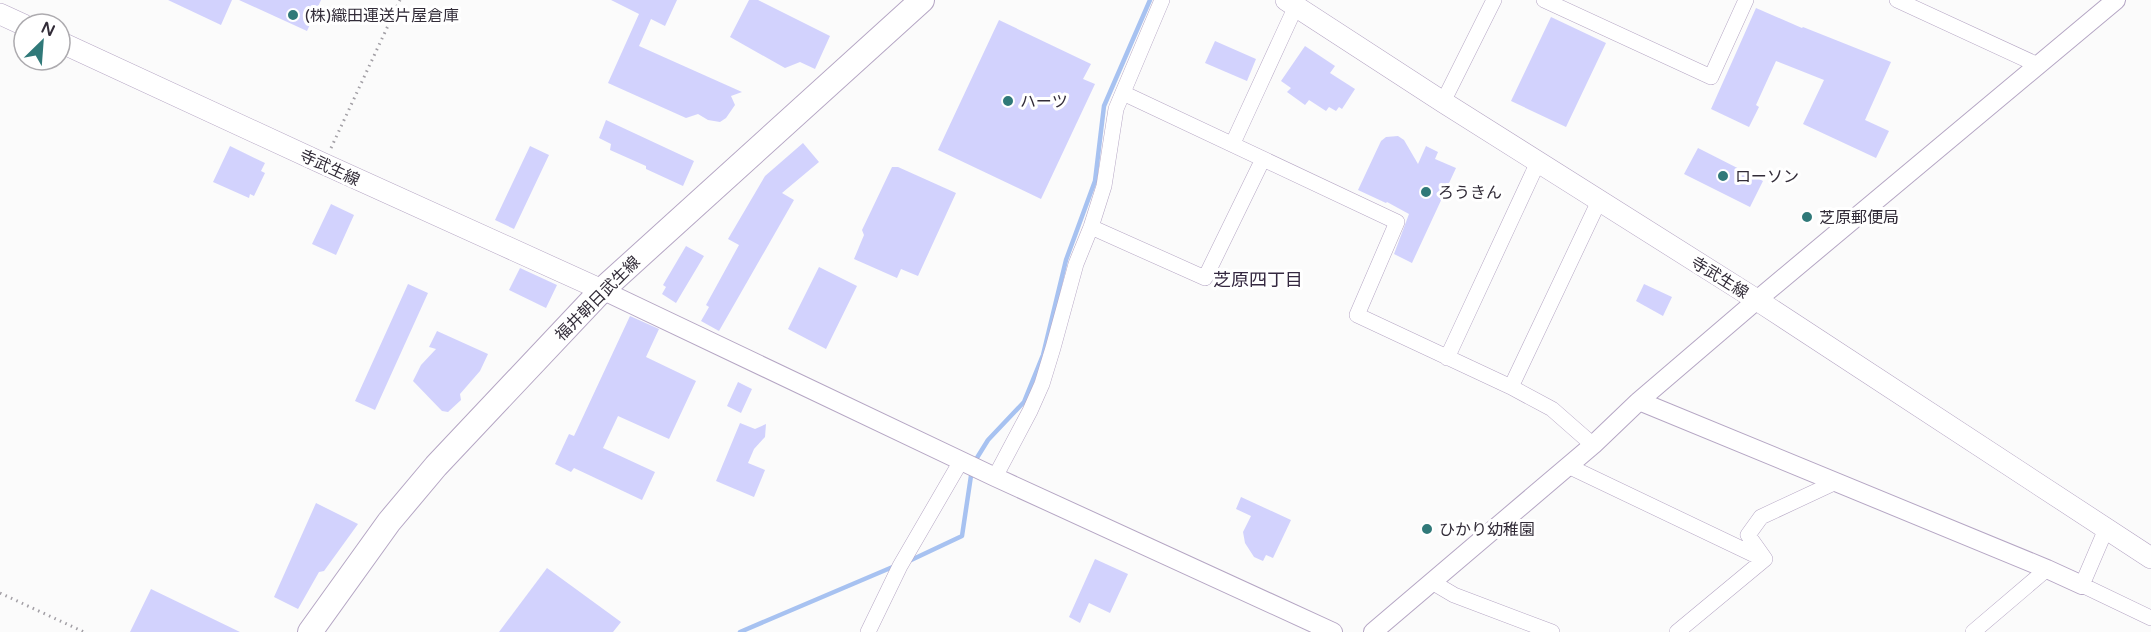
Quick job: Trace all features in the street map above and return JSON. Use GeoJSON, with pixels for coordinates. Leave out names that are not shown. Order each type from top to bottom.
{"type":"FeatureCollection","features":[{"type":"Feature","properties":{"kind":"main road","name":"福井朝日武生線"},"geometry":{"type":"LineString","coordinates":[[310,632],[389,522],[436,466],[602,290],[922,0]]}},
{"type":"Feature","properties":{"kind":"main road","name":"寺武生線"},"geometry":{"type":"LineString","coordinates":[[1291,3],[1757,300],[2151,558]]}},
{"type":"Feature","properties":{"kind":"main road","name":"寺武生線"},"geometry":{"type":"LineString","coordinates":[[72,48],[602,290]]}},
{"type":"Feature","properties":{"kind":"street"},"geometry":{"type":"LineString","coordinates":[[994,477],[1030,411],[1041,384],[1076,264],[1104,186],[1116,109],[1162,0]]}},
{"type":"Feature","properties":{"kind":"street"},"geometry":{"type":"LineString","coordinates":[[1443,102],[1494,0]]}},
{"type":"Feature","properties":{"kind":"street"},"geometry":{"type":"LineString","coordinates":[[1544,0],[1711,77],[1746,0]]}},
{"type":"Feature","properties":{"kind":"street"},"geometry":{"type":"LineString","coordinates":[[1898,0],[2038,65]]}},
{"type":"Feature","properties":{"kind":"street"},"geometry":{"type":"LineString","coordinates":[[1373,632],[1593,445],[1639,401],[1757,300],[2116,0]]}},
{"type":"Feature","properties":{"kind":"street"},"geometry":{"type":"LineString","coordinates":[[1233,143],[1291,3]]}},
{"type":"Feature","properties":{"kind":"street"},"geometry":{"type":"LineString","coordinates":[[1123,93],[1397,222],[1357,315],[1511,387],[1552,409],[1593,445]]}},
{"type":"Feature","properties":{"kind":"street"},"geometry":{"type":"LineString","coordinates":[[1091,227],[1205,278],[1263,159]]}},
{"type":"Feature","properties":{"kind":"street"},"geometry":{"type":"LineString","coordinates":[[1447,358],[1538,162]]}},
{"type":"Feature","properties":{"kind":"street"},"geometry":{"type":"LineString","coordinates":[[1511,387],[1599,201]]}},
{"type":"Feature","properties":{"kind":"street"},"geometry":{"type":"LineString","coordinates":[[602,290],[994,477],[1334,632]]}},
{"type":"Feature","properties":{"kind":"street"},"geometry":{"type":"LineString","coordinates":[[1639,401],[2048,569],[2151,618]]}},
{"type":"Feature","properties":{"kind":"street"},"geometry":{"type":"LineString","coordinates":[[868,632],[900,566],[961,461]]}},
{"type":"Feature","properties":{"kind":"street"},"geometry":{"type":"LineString","coordinates":[[1568,466],[1765,559]]}},
{"type":"Feature","properties":{"kind":"street"},"geometry":{"type":"LineString","coordinates":[[1765,559],[1748,535],[1761,517],[1836,482]]}},
{"type":"Feature","properties":{"kind":"street"},"geometry":{"type":"LineString","coordinates":[[2082,585],[2106,529]]}},
{"type":"Feature","properties":{"kind":"street"},"geometry":{"type":"LineString","coordinates":[[1677,632],[1765,559]]}},
{"type":"Feature","properties":{"kind":"street"},"geometry":{"type":"LineString","coordinates":[[1973,632],[2048,569]]}},
{"type":"Feature","properties":{"kind":"street"},"geometry":{"type":"LineString","coordinates":[[1432,582],[1454,595],[1552,632]]}},
{"type":"Feature","properties":{"kind":"path"},"geometry":{"type":"LineString","coordinates":[[324,164],[400,0]]}},
{"type":"Feature","properties":{"kind":"path"},"geometry":{"type":"LineString","coordinates":[[0,592],[84,632]]}},
{"type":"Feature","properties":{"kind":"building"},"geometry":{"type":"Polygon","coordinates":[[[168,0],[232,0],[221,25],[168,0]]]}},
{"type":"Feature","properties":{"kind":"building","name":"(株)織田運送片屋倉庫"},"geometry":{"type":"Polygon","coordinates":[[[239,0],[321,0],[307,31],[239,0]]]}},
{"type":"Feature","properties":{"kind":"building"},"geometry":{"type":"Polygon","coordinates":[[[611,0],[677,0],[665,26],[651,19],[639,46],[742,92],[731,96],[735,105],[726,118],[720,122],[708,120],[698,114],[686,118],[608,83],[639,14],[611,0]]]}},
{"type":"Feature","properties":{"kind":"building"},"geometry":{"type":"Polygon","coordinates":[[[749,0],[758,0],[830,36],[815,69],[800,62],[785,68],[730,37],[749,0]]]}},
{"type":"Feature","properties":{"kind":"building"},"geometry":{"type":"Polygon","coordinates":[[[1756,8],[1891,62],[1865,120],[1889,131],[1876,158],[1803,124],[1824,80],[1776,61],[1756,105],[1759,107],[1749,127],[1711,109],[1756,8]]]}},
{"type":"Feature","properties":{"kind":"building"},"geometry":{"type":"Polygon","coordinates":[[[1551,17],[1606,43],[1566,127],[1511,101],[1551,17]]]}},
{"type":"Feature","properties":{"kind":"building"},"geometry":{"type":"Polygon","coordinates":[[[999,20],[1091,64],[1083,79],[1095,84],[1041,199],[938,150],[999,20]]]}},
{"type":"Feature","properties":{"kind":"building"},"geometry":{"type":"Polygon","coordinates":[[[1215,41],[1256,59],[1247,81],[1205,63],[1215,41]]]}},
{"type":"Feature","properties":{"kind":"building"},"geometry":{"type":"Polygon","coordinates":[[[1305,46],[1335,66],[1330,73],[1355,89],[1342,109],[1339,107],[1336,111],[1329,107],[1326,111],[1309,100],[1305,105],[1287,92],[1291,88],[1281,81],[1305,46]]]}},
{"type":"Feature","properties":{"kind":"building"},"geometry":{"type":"Polygon","coordinates":[[[606,120],[694,161],[683,186],[610,150],[611,144],[599,138],[606,120]]]}},
{"type":"Feature","properties":{"kind":"building"},"geometry":{"type":"Polygon","coordinates":[[[1398,136],[1404,140],[1418,164],[1426,146],[1438,152],[1435,159],[1456,168],[1412,263],[1394,254],[1409,214],[1358,190],[1381,141],[1386,137],[1398,136]]]}},
{"type":"Feature","properties":{"kind":"building"},"geometry":{"type":"Polygon","coordinates":[[[803,143],[819,162],[782,193],[794,200],[719,331],[701,321],[709,307],[706,305],[739,245],[728,239],[765,176],[803,143]]]}},
{"type":"Feature","properties":{"kind":"building"},"geometry":{"type":"Polygon","coordinates":[[[230,146],[265,163],[261,171],[265,173],[254,196],[250,194],[249,198],[213,182],[230,146]]]}},
{"type":"Feature","properties":{"kind":"building"},"geometry":{"type":"Polygon","coordinates":[[[530,146],[549,155],[514,229],[495,220],[530,146]]]}},
{"type":"Feature","properties":{"kind":"building"},"geometry":{"type":"Polygon","coordinates":[[[1698,148],[1763,181],[1750,207],[1684,174],[1698,148]]]}},
{"type":"Feature","properties":{"kind":"building"},"geometry":{"type":"Polygon","coordinates":[[[892,167],[898,167],[956,193],[918,276],[901,269],[897,278],[854,259],[864,235],[862,230],[892,167]]]}},
{"type":"Feature","properties":{"kind":"building"},"geometry":{"type":"Polygon","coordinates":[[[331,204],[354,215],[336,255],[312,244],[331,204]]]}},
{"type":"Feature","properties":{"kind":"building"},"geometry":{"type":"Polygon","coordinates":[[[686,246],[704,256],[676,303],[662,294],[666,287],[663,285],[686,246]]]}},
{"type":"Feature","properties":{"kind":"building"},"geometry":{"type":"Polygon","coordinates":[[[819,267],[857,286],[826,349],[788,329],[819,267]]]}},
{"type":"Feature","properties":{"kind":"building"},"geometry":{"type":"Polygon","coordinates":[[[520,268],[557,285],[546,308],[509,290],[520,268]]]}},
{"type":"Feature","properties":{"kind":"building"},"geometry":{"type":"Polygon","coordinates":[[[408,284],[428,293],[375,410],[355,401],[408,284]]]}},
{"type":"Feature","properties":{"kind":"building"},"geometry":{"type":"Polygon","coordinates":[[[1644,284],[1672,297],[1663,316],[1636,301],[1644,284]]]}},
{"type":"Feature","properties":{"kind":"building"},"geometry":{"type":"Polygon","coordinates":[[[630,316],[659,329],[646,357],[696,381],[669,439],[618,416],[603,448],[655,472],[642,500],[574,468],[571,472],[555,464],[569,434],[574,436],[630,316]]]}},
{"type":"Feature","properties":{"kind":"building"},"geometry":{"type":"Polygon","coordinates":[[[437,331],[488,354],[480,371],[460,394],[461,400],[448,412],[442,411],[413,381],[421,365],[436,349],[429,347],[437,331]]]}},
{"type":"Feature","properties":{"kind":"building"},"geometry":{"type":"Polygon","coordinates":[[[738,382],[752,389],[741,413],[727,406],[738,382]]]}},
{"type":"Feature","properties":{"kind":"building"},"geometry":{"type":"Polygon","coordinates":[[[740,423],[755,429],[766,424],[765,437],[754,449],[748,463],[765,470],[754,497],[716,481],[740,423]]]}},
{"type":"Feature","properties":{"kind":"building"},"geometry":{"type":"Polygon","coordinates":[[[1241,497],[1291,520],[1273,558],[1266,555],[1263,561],[1254,557],[1245,543],[1243,532],[1251,516],[1236,509],[1241,497]]]}},
{"type":"Feature","properties":{"kind":"building"},"geometry":{"type":"Polygon","coordinates":[[[316,503],[358,524],[324,571],[319,572],[298,609],[274,597],[316,503]]]}},
{"type":"Feature","properties":{"kind":"building"},"geometry":{"type":"Polygon","coordinates":[[[1095,559],[1128,574],[1110,613],[1089,603],[1080,623],[1069,617],[1095,559]]]}},
{"type":"Feature","properties":{"kind":"building"},"geometry":{"type":"Polygon","coordinates":[[[547,568],[621,622],[613,632],[499,632],[547,568]]]}},
{"type":"Feature","properties":{"kind":"building"},"geometry":{"type":"Polygon","coordinates":[[[151,589],[240,632],[130,632],[151,589]]]}},
{"type":"Feature","properties":{"kind":"waterway"},"geometry":{"type":"LineString","coordinates":[[975,461],[988,440],[1024,402],[1043,355],[1066,260],[1095,181],[1104,106],[1150,0]]}},
{"type":"Feature","properties":{"kind":"waterway"},"geometry":{"type":"LineString","coordinates":[[909,561],[962,536],[972,469]]}},
{"type":"Feature","properties":{"kind":"waterway"},"geometry":{"type":"LineString","coordinates":[[740,632],[895,566]]}},
{"type":"Feature","properties":{"kind":"place","name":"(株)織田運送片屋倉庫"},"geometry":{"type":"Point","coordinates":[293,15]}},
{"type":"Feature","properties":{"kind":"place","name":"ハーツ"},"geometry":{"type":"Point","coordinates":[1008,101]}},
{"type":"Feature","properties":{"kind":"place","name":"ローソン"},"geometry":{"type":"Point","coordinates":[1723,176]}},
{"type":"Feature","properties":{"kind":"place","name":"ろうきん"},"geometry":{"type":"Point","coordinates":[1426,192]}},
{"type":"Feature","properties":{"kind":"place","name":"芝原郵便局"},"geometry":{"type":"Point","coordinates":[1807,217]}},
{"type":"Feature","properties":{"kind":"place","name":"ひかり幼稚園"},"geometry":{"type":"Point","coordinates":[1427,529]}},
{"type":"Feature","properties":{"kind":"district","name":"芝原四丁目"},"geometry":{"type":"Point","coordinates":[1258,280]}}]}
